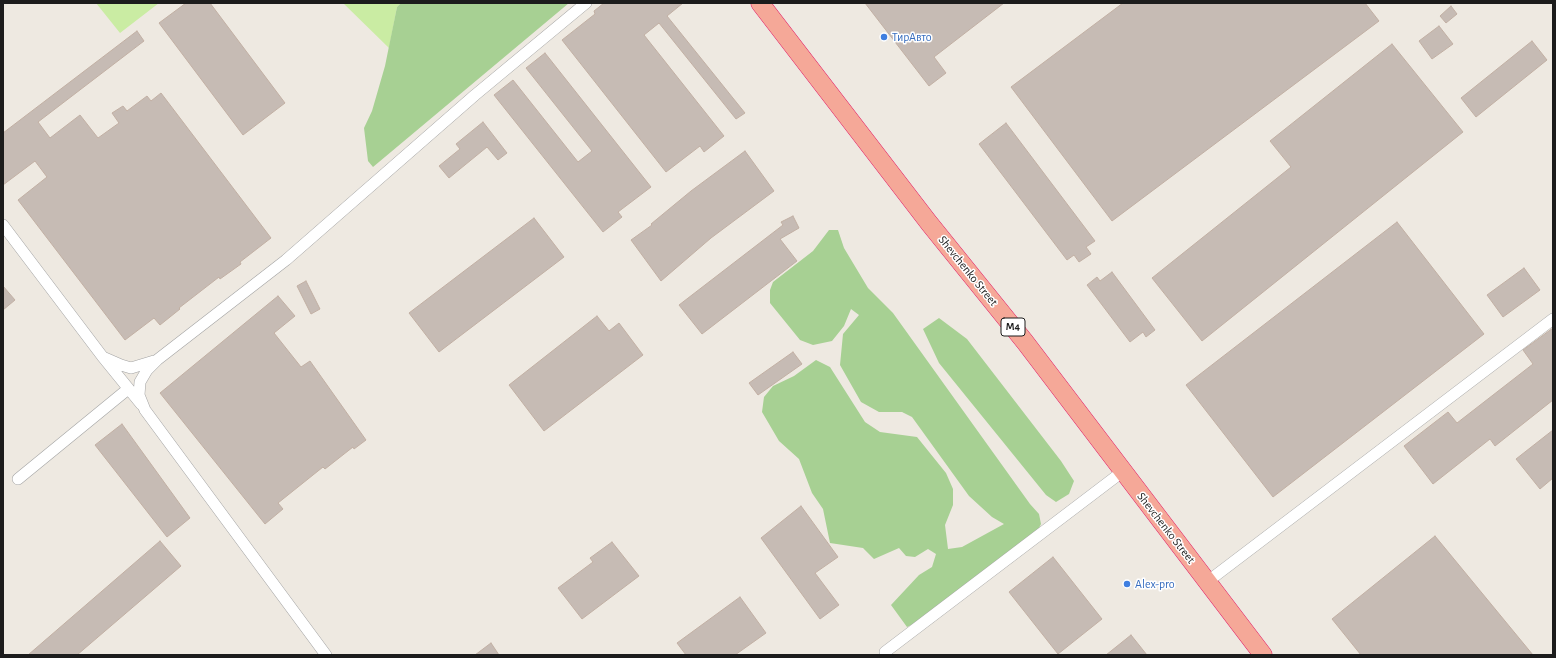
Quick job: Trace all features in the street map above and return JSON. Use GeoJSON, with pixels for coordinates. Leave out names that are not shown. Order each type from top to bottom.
{"type":"FeatureCollection","features":[{"type":"Feature","properties":{"kind":"highway","name":"Shevchenko Street"},"geometry":{"type":"LineString","coordinates":[[760,3],[924,217],[1026,342],[1122,472],[1263,655]]}},
{"type":"Feature","properties":{"kind":"street"},"geometry":{"type":"LineString","coordinates":[[145,410],[140,395],[140,382],[147,370],[157,360],[286,260],[475,95],[586,3]]}},
{"type":"Feature","properties":{"kind":"street"},"geometry":{"type":"LineString","coordinates":[[3,225],[102,356],[145,410],[326,655]]}},
{"type":"Feature","properties":{"kind":"street"},"geometry":{"type":"LineString","coordinates":[[1207,582],[1553,318]]}},
{"type":"Feature","properties":{"kind":"street"},"geometry":{"type":"LineString","coordinates":[[102,356],[121,366],[131,368],[142,366],[157,360]]}},
{"type":"Feature","properties":{"kind":"street"},"geometry":{"type":"LineString","coordinates":[[18,479],[128,389]]}},
{"type":"Feature","properties":{"kind":"street"},"geometry":{"type":"LineString","coordinates":[[885,652],[1122,472]]}},
{"type":"Feature","properties":{"kind":"green space"},"geometry":{"type":"Polygon","coordinates":[[[96,3],[159,3],[120,33],[96,3]]]}},
{"type":"Feature","properties":{"kind":"green space"},"geometry":{"type":"Polygon","coordinates":[[[343,3],[401,3],[397,7],[389,48],[343,3]]]}},
{"type":"Feature","properties":{"kind":"green space"},"geometry":{"type":"Polygon","coordinates":[[[401,3],[569,3],[373,167],[368,161],[364,128],[372,111],[385,66],[397,7],[401,3]]]}},
{"type":"Feature","properties":{"kind":"green space"},"geometry":{"type":"Polygon","coordinates":[[[829,230],[838,230],[844,248],[868,288],[893,313],[1030,504],[1039,514],[1041,524],[1038,530],[922,620],[907,627],[891,605],[919,575],[932,567],[936,554],[928,549],[915,557],[906,556],[899,548],[874,559],[863,548],[830,543],[823,509],[812,493],[799,459],[779,441],[762,412],[764,397],[773,386],[794,376],[816,360],[830,367],[865,422],[880,432],[917,437],[946,473],[953,489],[953,505],[945,525],[948,549],[962,547],[1004,524],[992,517],[969,496],[912,417],[902,412],[879,412],[861,402],[840,365],[843,334],[859,315],[851,309],[844,326],[832,341],[813,345],[800,340],[770,303],[770,290],[773,282],[813,251],[829,230]]]}},
{"type":"Feature","properties":{"kind":"green space"},"geometry":{"type":"Polygon","coordinates":[[[939,318],[967,339],[1061,461],[1074,481],[1069,494],[1056,502],[1046,495],[939,363],[923,329],[939,318]]]}},
{"type":"Feature","properties":{"kind":"building"},"geometry":{"type":"Polygon","coordinates":[[[186,3],[210,3],[285,103],[243,135],[159,23],[186,3]]]}},
{"type":"Feature","properties":{"kind":"building"},"geometry":{"type":"Polygon","coordinates":[[[604,3],[683,3],[667,16],[745,113],[736,119],[659,23],[644,35],[724,136],[704,152],[700,146],[666,172],[562,40],[595,14],[594,11],[604,3]]]}},
{"type":"Feature","properties":{"kind":"building"},"geometry":{"type":"Polygon","coordinates":[[[865,3],[1004,3],[934,57],[946,73],[929,86],[865,3]]]}},
{"type":"Feature","properties":{"kind":"building"},"geometry":{"type":"Polygon","coordinates":[[[1123,3],[1365,3],[1379,21],[1112,221],[1011,87],[1123,3]]]}},
{"type":"Feature","properties":{"kind":"building"},"geometry":{"type":"Polygon","coordinates":[[[1451,6],[1457,14],[1446,23],[1440,16],[1451,6]]]}},
{"type":"Feature","properties":{"kind":"building"},"geometry":{"type":"Polygon","coordinates":[[[1439,26],[1453,44],[1432,59],[1419,41],[1439,26]]]}},
{"type":"Feature","properties":{"kind":"building"},"geometry":{"type":"Polygon","coordinates":[[[137,31],[144,41],[38,122],[50,138],[80,115],[98,138],[119,123],[112,113],[123,106],[127,111],[147,96],[151,101],[161,93],[271,238],[240,262],[241,264],[220,279],[219,277],[160,325],[154,318],[125,340],[18,200],[47,177],[35,161],[3,185],[3,133],[137,31]]]}},
{"type":"Feature","properties":{"kind":"building"},"geometry":{"type":"Polygon","coordinates":[[[1532,41],[1547,60],[1476,117],[1461,98],[1532,41]]]}},
{"type":"Feature","properties":{"kind":"building"},"geometry":{"type":"Polygon","coordinates":[[[1392,44],[1463,132],[1202,341],[1152,278],[1291,167],[1270,141],[1392,44]]]}},
{"type":"Feature","properties":{"kind":"building"},"geometry":{"type":"Polygon","coordinates":[[[545,53],[651,187],[618,212],[622,217],[603,232],[494,95],[513,80],[578,162],[592,151],[526,68],[545,53]]]}},
{"type":"Feature","properties":{"kind":"building"},"geometry":{"type":"Polygon","coordinates":[[[483,122],[507,153],[498,160],[487,147],[449,178],[439,166],[460,149],[456,144],[483,122]]]}},
{"type":"Feature","properties":{"kind":"building"},"geometry":{"type":"Polygon","coordinates":[[[1006,123],[1095,241],[1086,247],[1091,254],[1079,262],[1074,255],[1067,260],[979,144],[1006,123]]]}},
{"type":"Feature","properties":{"kind":"building"},"geometry":{"type":"Polygon","coordinates":[[[745,151],[774,191],[711,238],[661,281],[631,240],[652,225],[651,224],[691,191],[745,151]]]}},
{"type":"Feature","properties":{"kind":"building"},"geometry":{"type":"Polygon","coordinates":[[[793,216],[799,228],[780,239],[797,261],[702,334],[679,305],[783,225],[781,222],[793,216]]]}},
{"type":"Feature","properties":{"kind":"building"},"geometry":{"type":"Polygon","coordinates":[[[534,218],[564,257],[439,352],[409,313],[534,218]]]}},
{"type":"Feature","properties":{"kind":"building"},"geometry":{"type":"Polygon","coordinates":[[[1397,222],[1484,334],[1273,497],[1186,385],[1397,222]]]}},
{"type":"Feature","properties":{"kind":"building"},"geometry":{"type":"Polygon","coordinates":[[[1524,268],[1540,290],[1503,317],[1487,295],[1524,268]]]}},
{"type":"Feature","properties":{"kind":"building"},"geometry":{"type":"Polygon","coordinates":[[[1112,272],[1155,330],[1146,337],[1143,332],[1130,342],[1087,285],[1097,277],[1100,281],[1112,272]]]}},
{"type":"Feature","properties":{"kind":"building"},"geometry":{"type":"Polygon","coordinates":[[[306,281],[320,309],[311,314],[297,286],[306,281]]]}},
{"type":"Feature","properties":{"kind":"building"},"geometry":{"type":"Polygon","coordinates":[[[3,286],[15,300],[3,310],[3,286]]]}},
{"type":"Feature","properties":{"kind":"building"},"geometry":{"type":"Polygon","coordinates":[[[278,296],[295,316],[274,333],[301,367],[310,361],[366,440],[354,449],[353,447],[325,469],[323,467],[278,503],[283,509],[265,524],[160,393],[278,296]]]}},
{"type":"Feature","properties":{"kind":"building"},"geometry":{"type":"Polygon","coordinates":[[[597,316],[609,331],[619,323],[643,355],[544,431],[509,385],[597,316]]]}},
{"type":"Feature","properties":{"kind":"building"},"geometry":{"type":"Polygon","coordinates":[[[1553,328],[1553,400],[1495,446],[1490,439],[1433,484],[1404,446],[1448,412],[1457,423],[1533,364],[1523,350],[1553,328]]]}},
{"type":"Feature","properties":{"kind":"building"},"geometry":{"type":"Polygon","coordinates":[[[793,352],[802,364],[758,395],[749,383],[793,352]]]}},
{"type":"Feature","properties":{"kind":"building"},"geometry":{"type":"Polygon","coordinates":[[[122,424],[190,518],[167,537],[95,445],[122,424]]]}},
{"type":"Feature","properties":{"kind":"building"},"geometry":{"type":"Polygon","coordinates":[[[1553,430],[1553,478],[1540,489],[1516,459],[1553,430]]]}},
{"type":"Feature","properties":{"kind":"building"},"geometry":{"type":"Polygon","coordinates":[[[801,506],[838,557],[815,573],[839,605],[820,619],[761,538],[801,506]]]}},
{"type":"Feature","properties":{"kind":"building"},"geometry":{"type":"Polygon","coordinates":[[[1435,536],[1533,655],[1361,655],[1332,619],[1435,536]]]}},
{"type":"Feature","properties":{"kind":"building"},"geometry":{"type":"Polygon","coordinates":[[[160,541],[181,566],[77,655],[28,655],[160,541]]]}},
{"type":"Feature","properties":{"kind":"building"},"geometry":{"type":"Polygon","coordinates":[[[612,542],[639,576],[582,619],[558,588],[593,562],[590,558],[612,542]]]}},
{"type":"Feature","properties":{"kind":"building"},"geometry":{"type":"Polygon","coordinates":[[[1053,557],[1102,619],[1058,654],[1009,592],[1053,557]]]}},
{"type":"Feature","properties":{"kind":"building"},"geometry":{"type":"Polygon","coordinates":[[[740,597],[766,633],[735,655],[686,655],[677,643],[740,597]]]}},
{"type":"Feature","properties":{"kind":"building"},"geometry":{"type":"Polygon","coordinates":[[[1131,635],[1147,655],[1106,655],[1131,635]]]}},
{"type":"Feature","properties":{"kind":"building"},"geometry":{"type":"Polygon","coordinates":[[[491,643],[499,655],[475,655],[491,643]]]}},
{"type":"Feature","properties":{"kind":"place","name":"ТирАвто"},"geometry":{"type":"Point","coordinates":[884,37]}},
{"type":"Feature","properties":{"kind":"place","name":"Alex-pro"},"geometry":{"type":"Point","coordinates":[1127,584]}}]}
